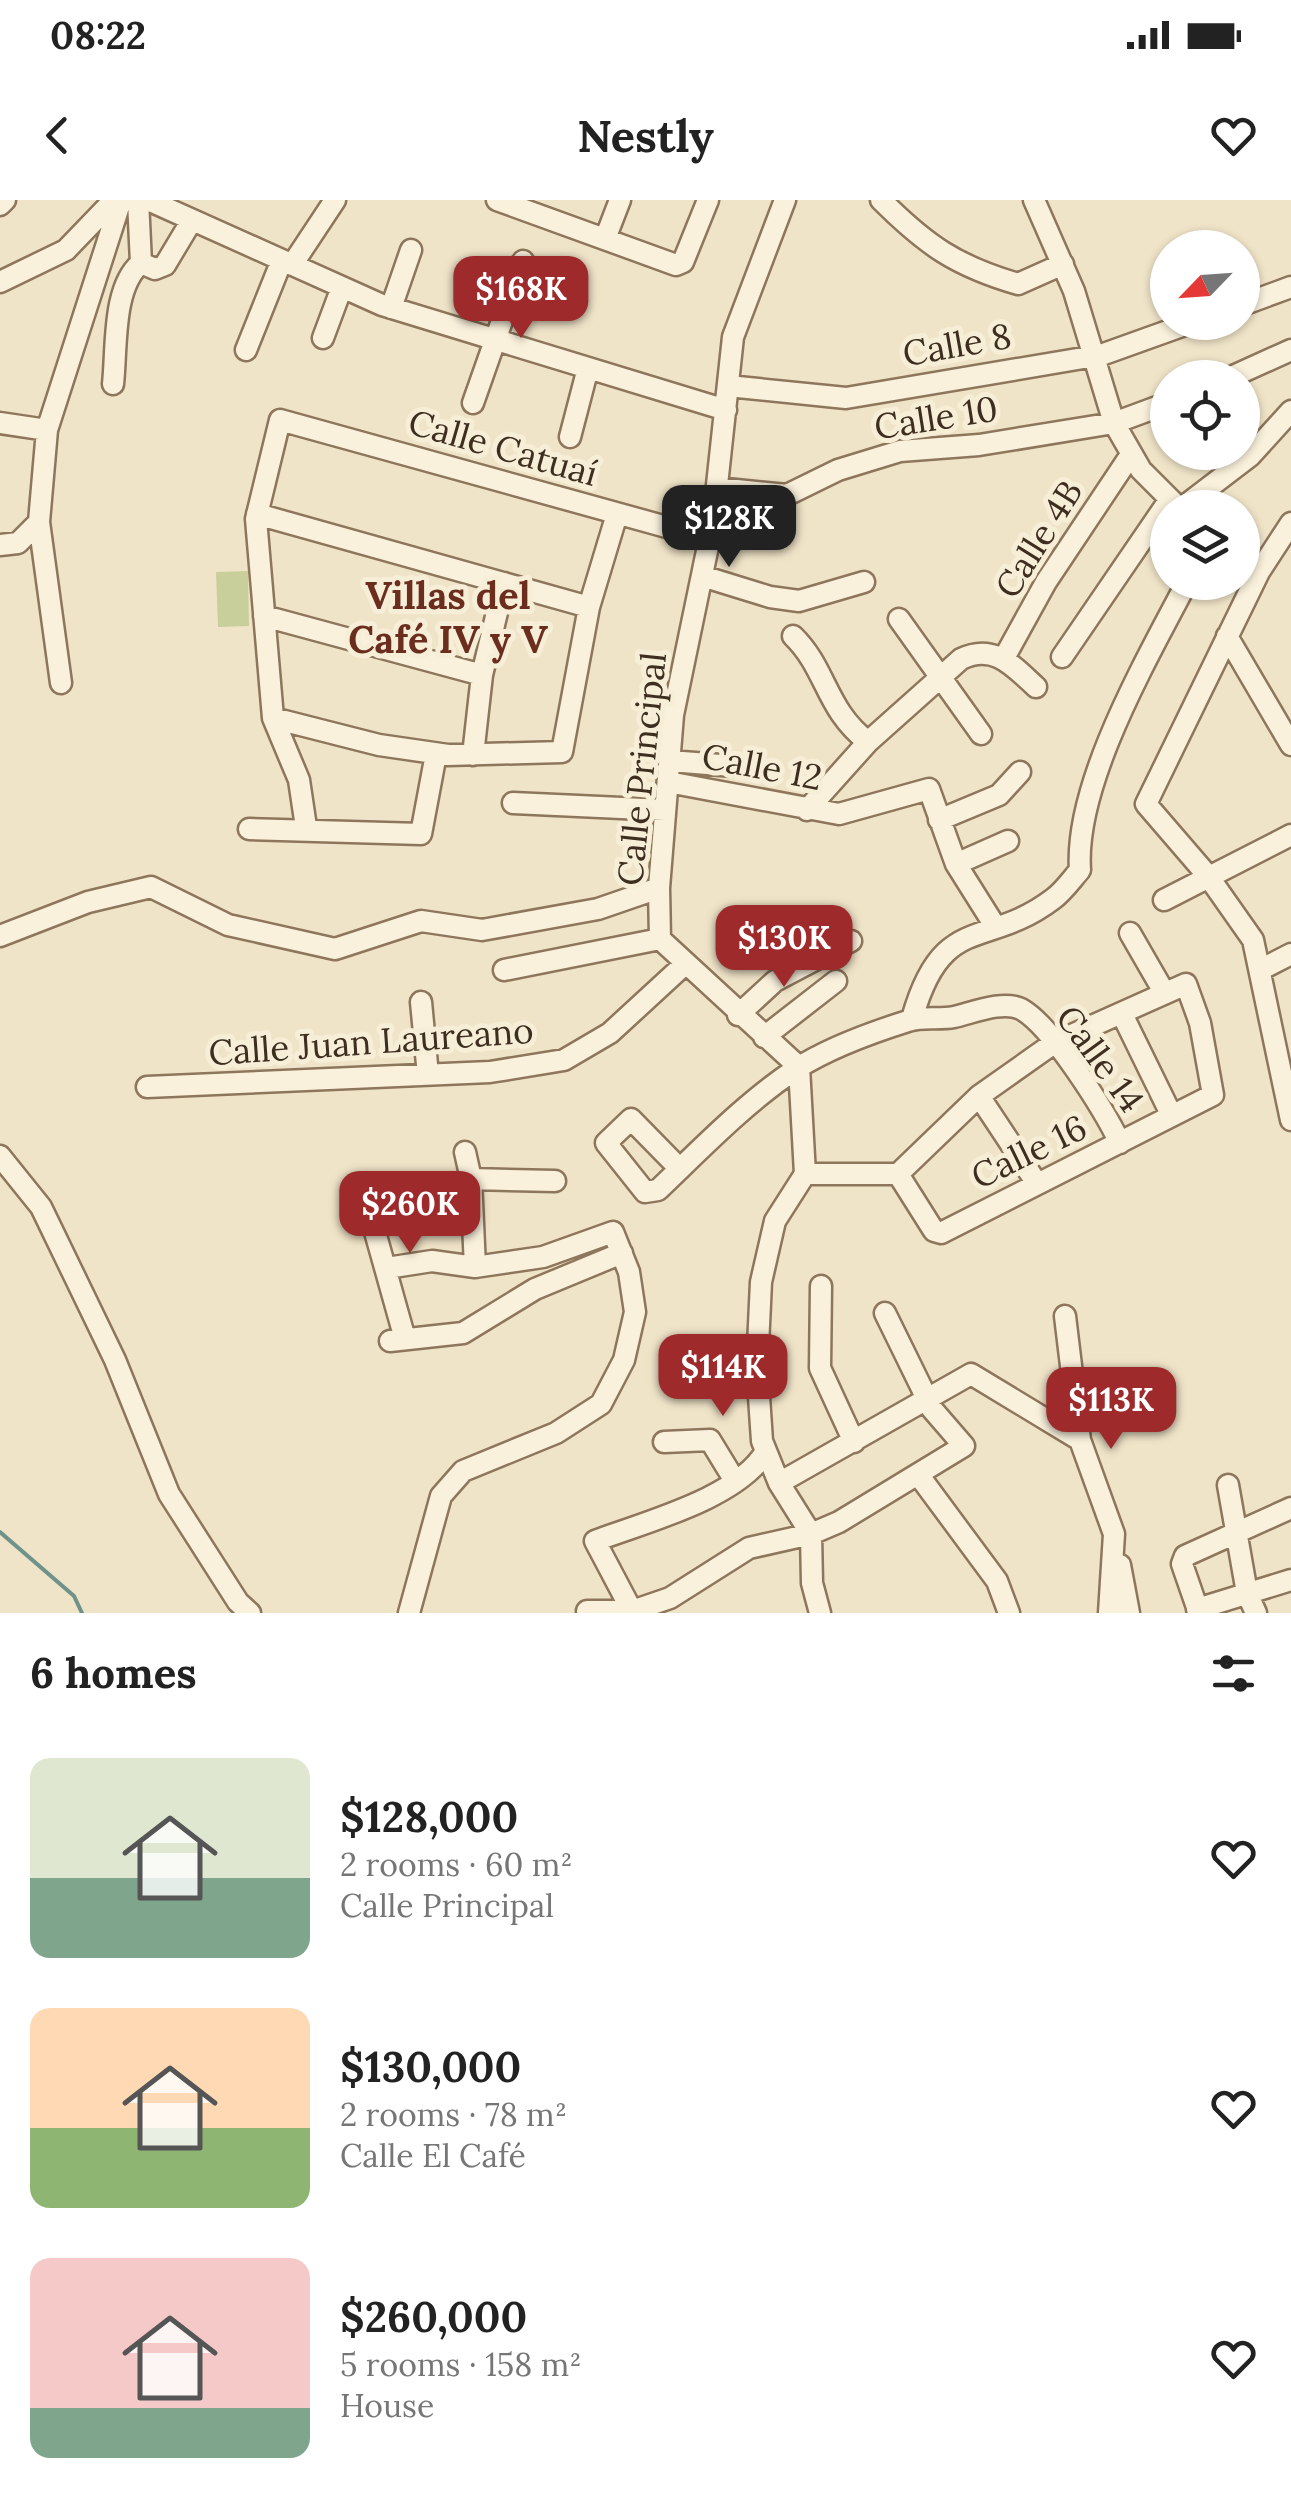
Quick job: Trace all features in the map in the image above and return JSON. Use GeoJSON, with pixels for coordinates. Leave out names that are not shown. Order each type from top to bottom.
{"type":"FeatureCollection","features":[{"type":"Feature","properties":{"kind":"street"},"geometry":{"type":"LineString","coordinates":[[0,282],[66,250],[118,200]]}},
{"type":"Feature","properties":{"kind":"street"},"geometry":{"type":"LineString","coordinates":[[61,683],[39,522],[47,430],[118,200]]}},
{"type":"Feature","properties":{"kind":"street"},"geometry":{"type":"LineString","coordinates":[[138,200],[141,263]]}},
{"type":"Feature","properties":{"kind":"street"},"geometry":{"type":"LineString","coordinates":[[148,200],[391,308],[726,410]]}},
{"type":"Feature","properties":{"kind":"street"},"geometry":{"type":"LineString","coordinates":[[246,350],[287,262],[334,200]]}},
{"type":"Feature","properties":{"kind":"street"},"geometry":{"type":"LineString","coordinates":[[497,200],[532,206],[605,239],[680,265],[708,200]]}},
{"type":"Feature","properties":{"kind":"street"},"geometry":{"type":"LineString","coordinates":[[605,239],[620,200]]}},
{"type":"Feature","properties":{"kind":"street","name":"Calle Principal"},"geometry":{"type":"LineString","coordinates":[[660,939],[659,888],[673,715],[710,539],[733,337],[785,200]]}},
{"type":"Feature","properties":{"kind":"street"},"geometry":{"type":"LineString","coordinates":[[881,200],[925,245],[998,278],[1018,284],[1063,264]]}},
{"type":"Feature","properties":{"kind":"street"},"geometry":{"type":"LineString","coordinates":[[1034,200],[1063,264],[1114,422],[1130,456],[1163,490]]}},
{"type":"Feature","properties":{"kind":"street"},"geometry":{"type":"LineString","coordinates":[[141,263],[155,269],[165,265],[192,220]]}},
{"type":"Feature","properties":{"kind":"street"},"geometry":{"type":"LineString","coordinates":[[391,308],[411,250]]}},
{"type":"Feature","properties":{"kind":"street"},"geometry":{"type":"LineString","coordinates":[[472,403],[523,261]]}},
{"type":"Feature","properties":{"kind":"street"},"geometry":{"type":"LineString","coordinates":[[113,384],[122,294],[131,271],[141,263]]}},
{"type":"Feature","properties":{"kind":"street"},"geometry":{"type":"LineString","coordinates":[[322,338],[342,287]]}},
{"type":"Feature","properties":{"kind":"street"},"geometry":{"type":"LineString","coordinates":[[1260,298],[1291,287]]}},
{"type":"Feature","properties":{"kind":"street","name":"Calle 8"},"geometry":{"type":"LineString","coordinates":[[728,386],[846,398],[1094,356],[1150,337]]}},
{"type":"Feature","properties":{"kind":"street"},"geometry":{"type":"LineString","coordinates":[[1260,364],[1291,350]]}},
{"type":"Feature","properties":{"kind":"street"},"geometry":{"type":"LineString","coordinates":[[570,437],[588,368]]}},
{"type":"Feature","properties":{"kind":"street","name":"Calle 10"},"geometry":{"type":"LineString","coordinates":[[717,488],[788,495],[838,470],[900,452],[980,445],[1114,422],[1150,409]]}},
{"type":"Feature","properties":{"kind":"street"},"geometry":{"type":"LineString","coordinates":[[1199,490],[1250,456],[1291,411]]}},
{"type":"Feature","properties":{"kind":"street","name":"Calle Catuaí"},"geometry":{"type":"LineString","coordinates":[[257,514],[280,420],[710,539]]}},
{"type":"Feature","properties":{"kind":"street"},"geometry":{"type":"LineString","coordinates":[[0,423],[47,430]]}},
{"type":"Feature","properties":{"kind":"street","name":"Calle 4B"},"geometry":{"type":"LineString","coordinates":[[1004,658],[1046,582],[1130,456]]}},
{"type":"Feature","properties":{"kind":"street"},"geometry":{"type":"LineString","coordinates":[[306,827],[298,780],[273,718],[257,514],[589,607]]}},
{"type":"Feature","properties":{"kind":"street"},"geometry":{"type":"LineString","coordinates":[[273,718],[378,745],[436,754],[562,752],[589,607],[617,514]]}},
{"type":"Feature","properties":{"kind":"street"},"geometry":{"type":"LineString","coordinates":[[0,545],[18,544],[39,522]]}},
{"type":"Feature","properties":{"kind":"street"},"geometry":{"type":"LineString","coordinates":[[1288,536],[1227,636],[1146,798],[1148,809],[1208,876],[1247,928],[1262,969],[1285,1063],[1291,1120]]}},
{"type":"Feature","properties":{"kind":"street"},"geometry":{"type":"LineString","coordinates":[[1062,657],[1150,541]]}},
{"type":"Feature","properties":{"kind":"street"},"geometry":{"type":"LineString","coordinates":[[702,576],[770,597],[799,601],[864,582]]}},
{"type":"Feature","properties":{"kind":"street"},"geometry":{"type":"LineString","coordinates":[[472,755],[482,675],[504,584]]}},
{"type":"Feature","properties":{"kind":"street"},"geometry":{"type":"LineString","coordinates":[[912,1019],[937,961],[966,938],[1053,900],[1080,870],[1078,836],[1096,780],[1146,657],[1177,600]]}},
{"type":"Feature","properties":{"kind":"street"},"geometry":{"type":"LineString","coordinates":[[264,616],[482,675]]}},
{"type":"Feature","properties":{"kind":"street"},"geometry":{"type":"LineString","coordinates":[[899,618],[981,734]]}},
{"type":"Feature","properties":{"kind":"street"},"geometry":{"type":"LineString","coordinates":[[793,636],[814,664],[835,710],[868,742]]}},
{"type":"Feature","properties":{"kind":"street"},"geometry":{"type":"LineString","coordinates":[[1227,636],[1291,745]]}},
{"type":"Feature","properties":{"kind":"street"},"geometry":{"type":"LineString","coordinates":[[807,810],[868,742],[940,674],[975,653],[1004,658],[1036,687]]}},
{"type":"Feature","properties":{"kind":"street"},"geometry":{"type":"LineString","coordinates":[[248,829],[306,827],[421,834],[436,754]]}},
{"type":"Feature","properties":{"kind":"street"},"geometry":{"type":"LineString","coordinates":[[669,771],[733,766]]}},
{"type":"Feature","properties":{"kind":"street","name":"Calle 12"},"geometry":{"type":"LineString","coordinates":[[669,771],[807,810],[839,814],[929,789],[956,864],[995,926]]}},
{"type":"Feature","properties":{"kind":"street"},"geometry":{"type":"LineString","coordinates":[[939,820],[999,795],[1020,772]]}},
{"type":"Feature","properties":{"kind":"street"},"geometry":{"type":"LineString","coordinates":[[513,803],[666,810]]}},
{"type":"Feature","properties":{"kind":"street"},"geometry":{"type":"LineString","coordinates":[[1164,900],[1291,835]]}},
{"type":"Feature","properties":{"kind":"street"},"geometry":{"type":"LineString","coordinates":[[956,864],[1008,841]]}},
{"type":"Feature","properties":{"kind":"street"},"geometry":{"type":"LineString","coordinates":[[0,936],[88,902],[151,887],[228,924],[335,949],[422,921],[497,928],[598,909],[659,888]]}},
{"type":"Feature","properties":{"kind":"street"},"geometry":{"type":"LineString","coordinates":[[805,1174],[898,1174],[979,1096],[1054,1043],[1173,988],[1130,934]]}},
{"type":"Feature","properties":{"kind":"street"},"geometry":{"type":"LineString","coordinates":[[504,970],[660,939],[798,1067],[805,1174],[775,1221],[761,1282],[757,1366],[766,1451],[779,1483],[810,1534],[812,1584],[820,1613]]}},
{"type":"Feature","properties":{"kind":"street"},"geometry":{"type":"LineString","coordinates":[[738,1015],[775,981],[851,941]]}},
{"type":"Feature","properties":{"kind":"street"},"geometry":{"type":"LineString","coordinates":[[1262,969],[1291,954]]}},
{"type":"Feature","properties":{"kind":"street","name":"Calle Juan Laureano"},"geometry":{"type":"LineString","coordinates":[[146,1086],[490,1072],[564,1060],[610,1033],[686,964]]}},
{"type":"Feature","properties":{"kind":"street"},"geometry":{"type":"LineString","coordinates":[[764,1038],[836,981]]}},
{"type":"Feature","properties":{"kind":"street","name":"Calle 16"},"geometry":{"type":"LineString","coordinates":[[898,1174],[934,1231],[941,1233],[1213,1095],[1200,1023],[1173,988]]}},
{"type":"Feature","properties":{"kind":"street"},"geometry":{"type":"LineString","coordinates":[[421,1002],[428,1075]]}},
{"type":"Feature","properties":{"kind":"street","name":"Calle 14"},"geometry":{"type":"LineString","coordinates":[[680,1169],[798,1067],[912,1019],[941,1019],[1010,1006],[1024,1011],[1054,1043],[1104,1110],[1120,1143]]}},
{"type":"Feature","properties":{"kind":"street"},"geometry":{"type":"LineString","coordinates":[[1122,1014],[1168,1108]]}},
{"type":"Feature","properties":{"kind":"street"},"geometry":{"type":"LineString","coordinates":[[979,1096],[1036,1182]]}},
{"type":"Feature","properties":{"kind":"street"},"geometry":{"type":"LineString","coordinates":[[465,1152],[472,1179],[475,1267]]}},
{"type":"Feature","properties":{"kind":"street"},"geometry":{"type":"LineString","coordinates":[[0,1156],[41,1208],[116,1360],[169,1494],[238,1602],[250,1613]]}},
{"type":"Feature","properties":{"kind":"street"},"geometry":{"type":"LineString","coordinates":[[472,1179],[554,1181]]}},
{"type":"Feature","properties":{"kind":"street"},"geometry":{"type":"LineString","coordinates":[[363,1189],[388,1268],[398,1340],[463,1332],[535,1289],[622,1254]]}},
{"type":"Feature","properties":{"kind":"street"},"geometry":{"type":"LineString","coordinates":[[388,1268],[432,1261],[475,1267],[543,1257],[608,1231],[622,1254],[636,1312],[624,1360],[602,1404],[556,1432],[463,1472],[441,1496],[410,1613]]}},
{"type":"Feature","properties":{"kind":"street"},"geometry":{"type":"LineString","coordinates":[[821,1286],[820,1368],[854,1442]]}},
{"type":"Feature","properties":{"kind":"street"},"geometry":{"type":"LineString","coordinates":[[587,1611],[632,1612],[670,1598],[748,1548],[810,1534],[920,1477],[964,1446],[932,1409],[885,1313]]}},
{"type":"Feature","properties":{"kind":"street"},"geometry":{"type":"LineString","coordinates":[[1065,1316],[1080,1440],[1114,1534],[1129,1613]]}},
{"type":"Feature","properties":{"kind":"street"},"geometry":{"type":"LineString","coordinates":[[779,1483],[971,1374],[1080,1440]]}},
{"type":"Feature","properties":{"kind":"street"},"geometry":{"type":"LineString","coordinates":[[664,1442],[710,1440],[735,1480]]}},
{"type":"Feature","properties":{"kind":"street"},"geometry":{"type":"LineString","coordinates":[[632,1612],[595,1541],[696,1503],[756,1468],[766,1451]]}},
{"type":"Feature","properties":{"kind":"street"},"geometry":{"type":"LineString","coordinates":[[920,1477],[997,1581],[1009,1613]]}},
{"type":"Feature","properties":{"kind":"street"},"geometry":{"type":"LineString","coordinates":[[1228,1485],[1252,1603]]}},
{"type":"Feature","properties":{"kind":"street"},"geometry":{"type":"LineString","coordinates":[[1291,1508],[1236,1530],[1182,1560],[1198,1611],[1252,1603],[1291,1580]]}},
{"type":"Feature","properties":{"kind":"street"},"geometry":{"type":"LineString","coordinates":[[1110,1613],[1114,1534]]}},
{"type":"Feature","properties":{"kind":"green space"},"geometry":{"type":"Polygon","coordinates":[[[248,571],[249,626],[218,627],[216,572],[248,571]]]}},
{"type":"Feature","properties":{"kind":"waterway"},"geometry":{"type":"LineString","coordinates":[[0,1532],[74,1596],[82,1613]]}},
{"type":"Feature","properties":{"kind":"district","name":"Villas del Café IV y V"},"geometry":{"type":"Point","coordinates":[448,618]}}]}
